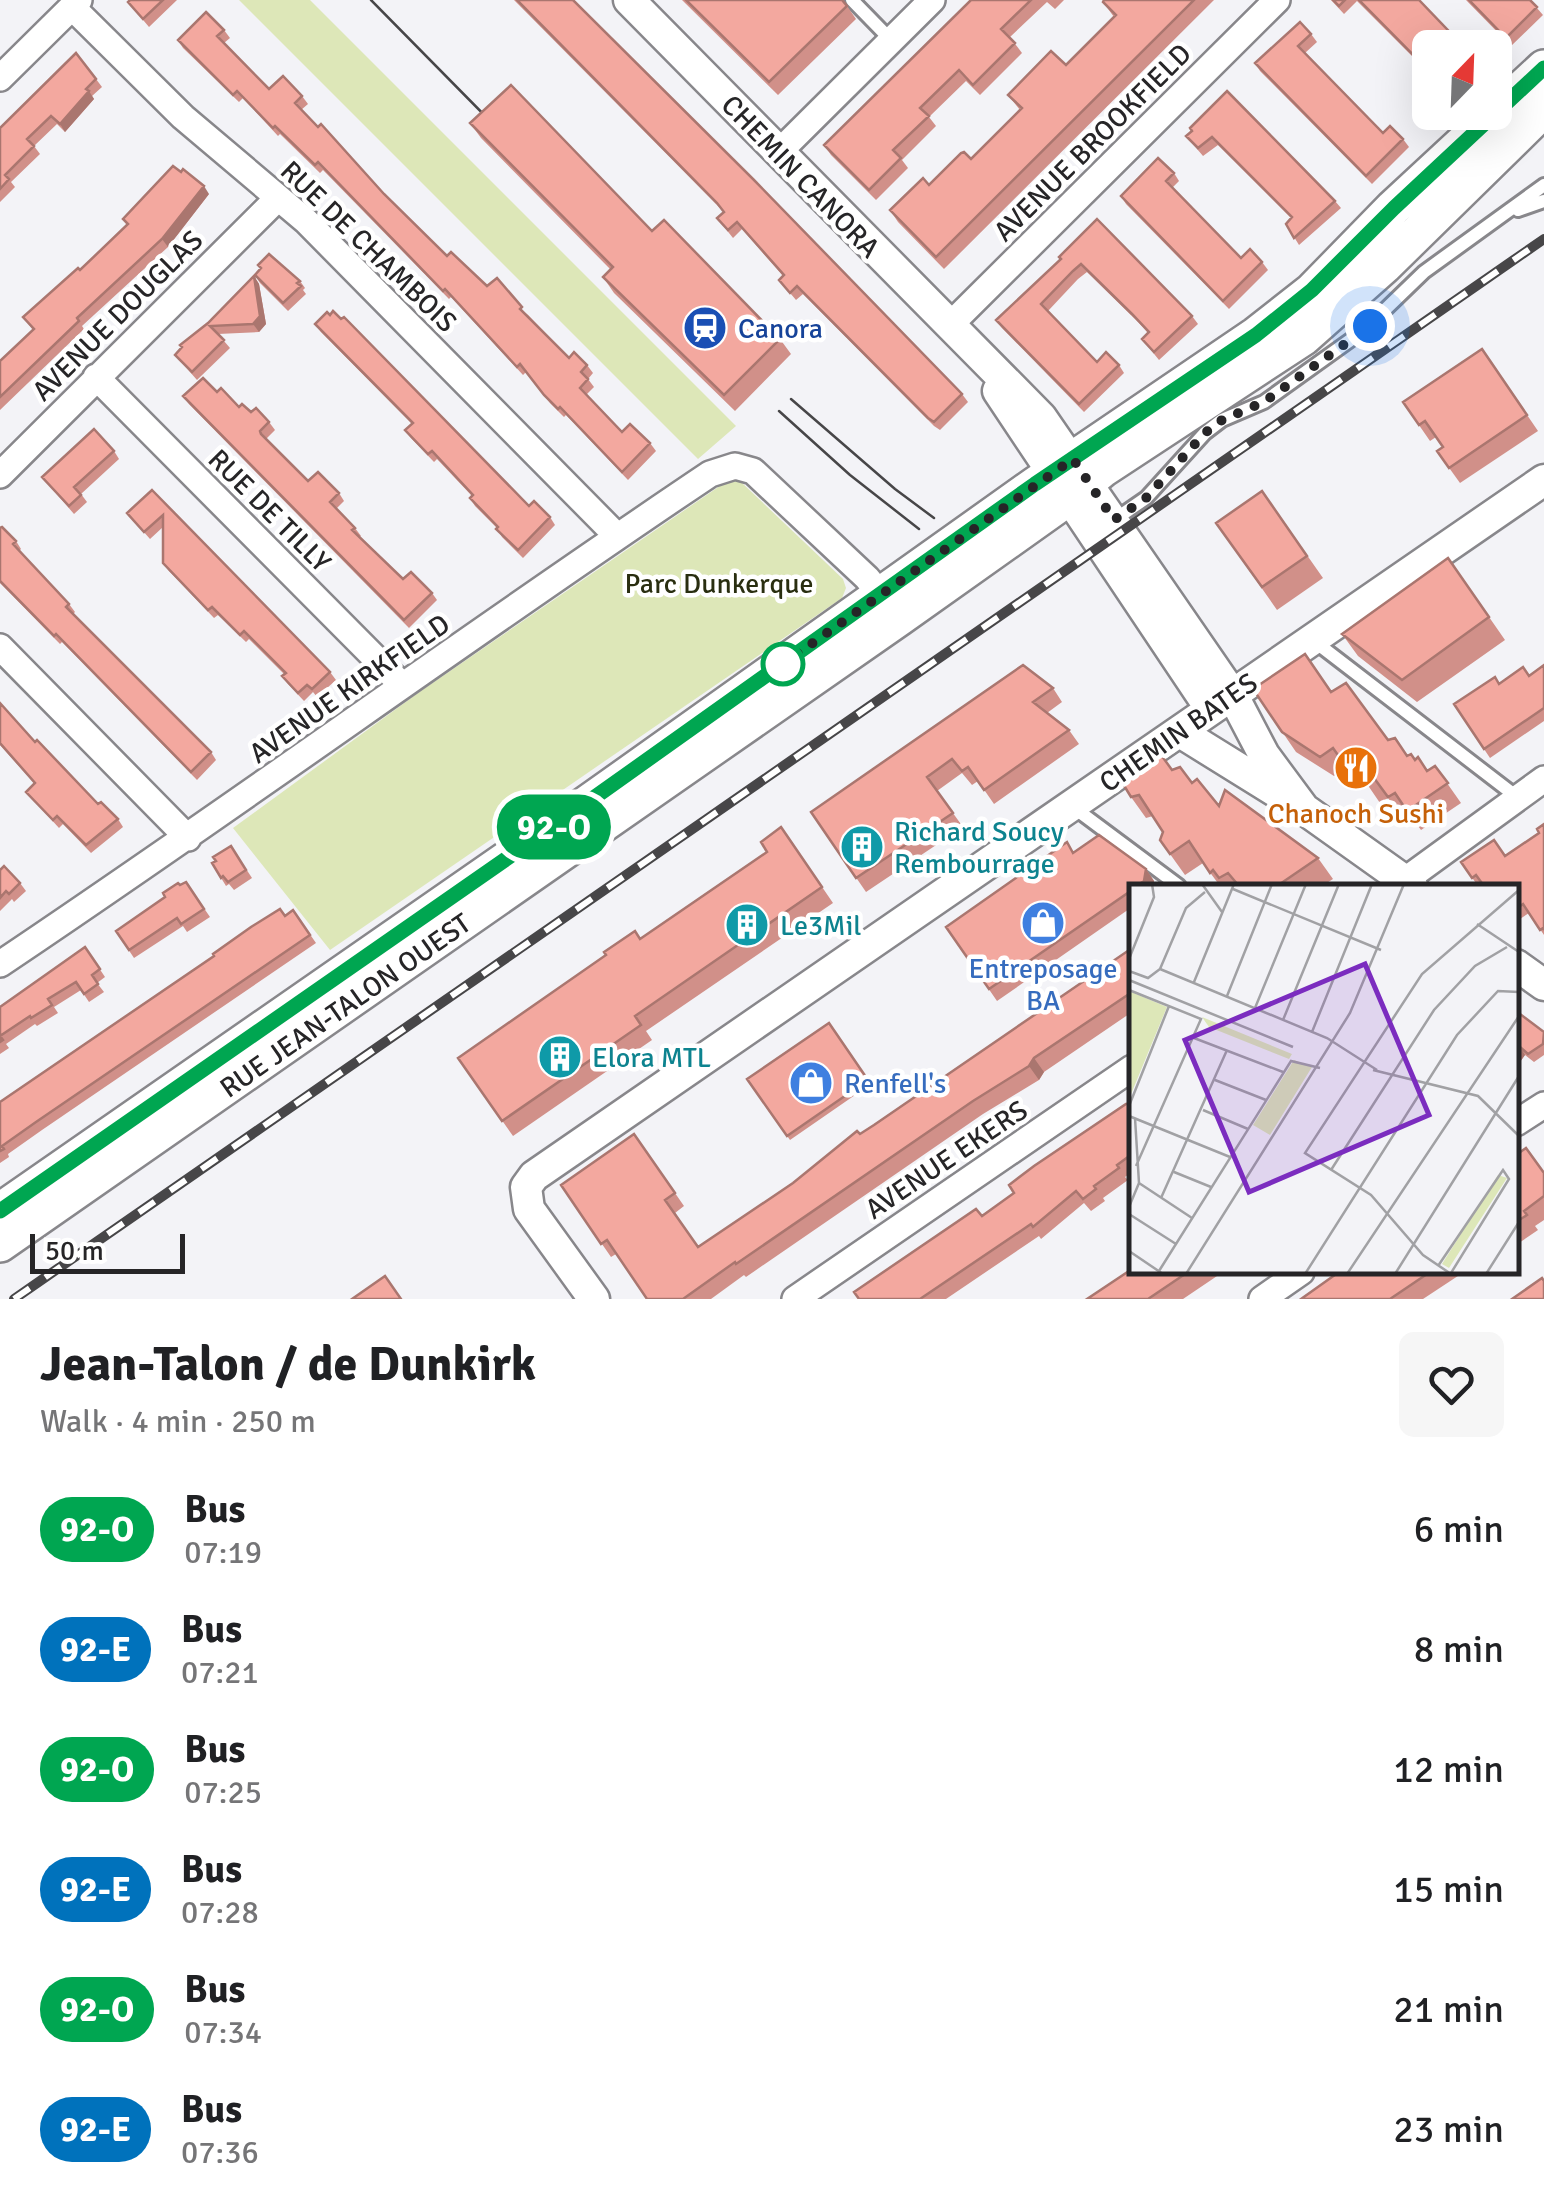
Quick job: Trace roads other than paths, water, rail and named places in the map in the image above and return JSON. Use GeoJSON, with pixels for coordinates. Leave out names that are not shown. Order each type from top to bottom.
{"type":"FeatureCollection","features":[{"type":"Feature","properties":{"kind":"main road","name":"RUE JEAN-TALON OUEST"},"geometry":{"type":"LineString","coordinates":[[0,1244],[1070,478],[1299,302],[1544,68]]}},
{"type":"Feature","properties":{"kind":"main road","name":"RUE JEAN-TALON OUEST"},"geometry":{"type":"LineString","coordinates":[[1070,478],[1178,418],[1304,338],[1384,266],[1544,109]]}},
{"type":"Feature","properties":{"kind":"main road","name":"RUE JEAN-TALON OUEST"},"geometry":{"type":"LineString","coordinates":[[0,1211],[588,802],[889,606]]}},
{"type":"Feature","properties":{"kind":"street","name":"CHEMIN CANORA"},"geometry":{"type":"LineString","coordinates":[[629,0],[973,351],[1070,478]]}},
{"type":"Feature","properties":{"kind":"street"},"geometry":{"type":"LineString","coordinates":[[778,152],[932,0]]}},
{"type":"Feature","properties":{"kind":"street","name":"AVENUE BROOKFIELD"},"geometry":{"type":"LineString","coordinates":[[949,326],[1277,0]]}},
{"type":"Feature","properties":{"kind":"street"},"geometry":{"type":"LineString","coordinates":[[0,78],[75,4]]}},
{"type":"Feature","properties":{"kind":"street","name":"RUE DE CHAMBOIS"},"geometry":{"type":"LineString","coordinates":[[75,4],[182,116],[306,220],[617,536]]}},
{"type":"Feature","properties":{"kind":"street","name":"AVENUE DOUGLAS"},"geometry":{"type":"LineString","coordinates":[[0,474],[278,198]]}},
{"type":"Feature","properties":{"kind":"street","name":"RUE DE TILLY"},"geometry":{"type":"LineString","coordinates":[[96,377],[402,685]]}},
{"type":"Feature","properties":{"kind":"street","name":"AVENUE KIRKFIELD"},"geometry":{"type":"LineString","coordinates":[[0,964],[188,838],[402,685],[710,474],[736,466],[753,471],[889,606]]}},
{"type":"Feature","properties":{"kind":"street"},"geometry":{"type":"LineString","coordinates":[[1070,478],[1114,520],[1221,701]]}},
{"type":"Feature","properties":{"kind":"street"},"geometry":{"type":"LineString","coordinates":[[1070,478],[1221,701],[1304,809]]}},
{"type":"Feature","properties":{"kind":"street","name":"CHEMIN BATES"},"geometry":{"type":"LineString","coordinates":[[594,1299],[529,1208],[526,1187],[534,1176],[1544,480]]}},
{"type":"Feature","properties":{"kind":"street"},"geometry":{"type":"LineString","coordinates":[[0,647],[188,838]]}},
{"type":"Feature","properties":{"kind":"street"},"geometry":{"type":"LineString","coordinates":[[1180,732],[1304,809],[1403,884]]}},
{"type":"Feature","properties":{"kind":"street"},"geometry":{"type":"LineString","coordinates":[[1405,884],[1544,779]]}},
{"type":"Feature","properties":{"kind":"street"},"geometry":{"type":"LineString","coordinates":[[1519,967],[1544,986]]}},
{"type":"Feature","properties":{"kind":"street","name":"AVENUE EKERS"},"geometry":{"type":"LineString","coordinates":[[796,1299],[1129,1070]]}},
{"type":"Feature","properties":{"kind":"street"},"geometry":{"type":"LineString","coordinates":[[1519,1122],[1544,1105]]}},
{"type":"Feature","properties":{"kind":"street"},"geometry":{"type":"LineString","coordinates":[[1262,1299],[1298,1274]]}},
{"type":"Feature","properties":{"kind":"lane"},"geometry":{"type":"LineString","coordinates":[[852,0],[891,40]]}},
{"type":"Feature","properties":{"kind":"lane"},"geometry":{"type":"LineString","coordinates":[[1114,520],[1146,498],[1205,433],[1222,420],[1264,402],[1363,332],[1408,285],[1544,185]]}},
{"type":"Feature","properties":{"kind":"lane"},"geometry":{"type":"LineString","coordinates":[[1506,214],[1544,201]]}},
{"type":"Feature","properties":{"kind":"lane"},"geometry":{"type":"LineString","coordinates":[[1312,640],[1517,797]]}},
{"type":"Feature","properties":{"kind":"lane"},"geometry":{"type":"LineString","coordinates":[[1072,806],[1175,884]]}},
{"type":"Feature","properties":{"kind":"tram line"},"geometry":{"type":"LineString","coordinates":[[371,0],[501,132]]}},
{"type":"Feature","properties":{"kind":"tram line"},"geometry":{"type":"LineString","coordinates":[[791,399],[934,518]]}},
{"type":"Feature","properties":{"kind":"tram line"},"geometry":{"type":"LineString","coordinates":[[779,411],[850,475],[919,529]]}},
{"type":"Feature","properties":{"kind":"railway"},"geometry":{"type":"LineString","coordinates":[[14,1299],[1544,239]]}},
{"type":"Feature","properties":{"kind":"place","name":"Canora"},"geometry":{"type":"Point","coordinates":[705,328]}},
{"type":"Feature","properties":{"kind":"place","name":"Chanoch Sushi"},"geometry":{"type":"Point","coordinates":[1356,768]}},
{"type":"Feature","properties":{"kind":"place","name":"Richard Soucy Rembourrage"},"geometry":{"type":"Point","coordinates":[862,847]}},
{"type":"Feature","properties":{"kind":"place","name":"Entreposage BA"},"geometry":{"type":"Point","coordinates":[1043,923]}},
{"type":"Feature","properties":{"kind":"place","name":"Le3Mil"},"geometry":{"type":"Point","coordinates":[747,925]}},
{"type":"Feature","properties":{"kind":"place","name":"Elora MTL"},"geometry":{"type":"Point","coordinates":[560,1057]}},
{"type":"Feature","properties":{"kind":"place","name":"Renfell's"},"geometry":{"type":"Point","coordinates":[811,1083]}},
{"type":"Feature","properties":{"kind":"park label","name":"Parc Dunkerque"},"geometry":{"type":"Point","coordinates":[719,583]}}]}
